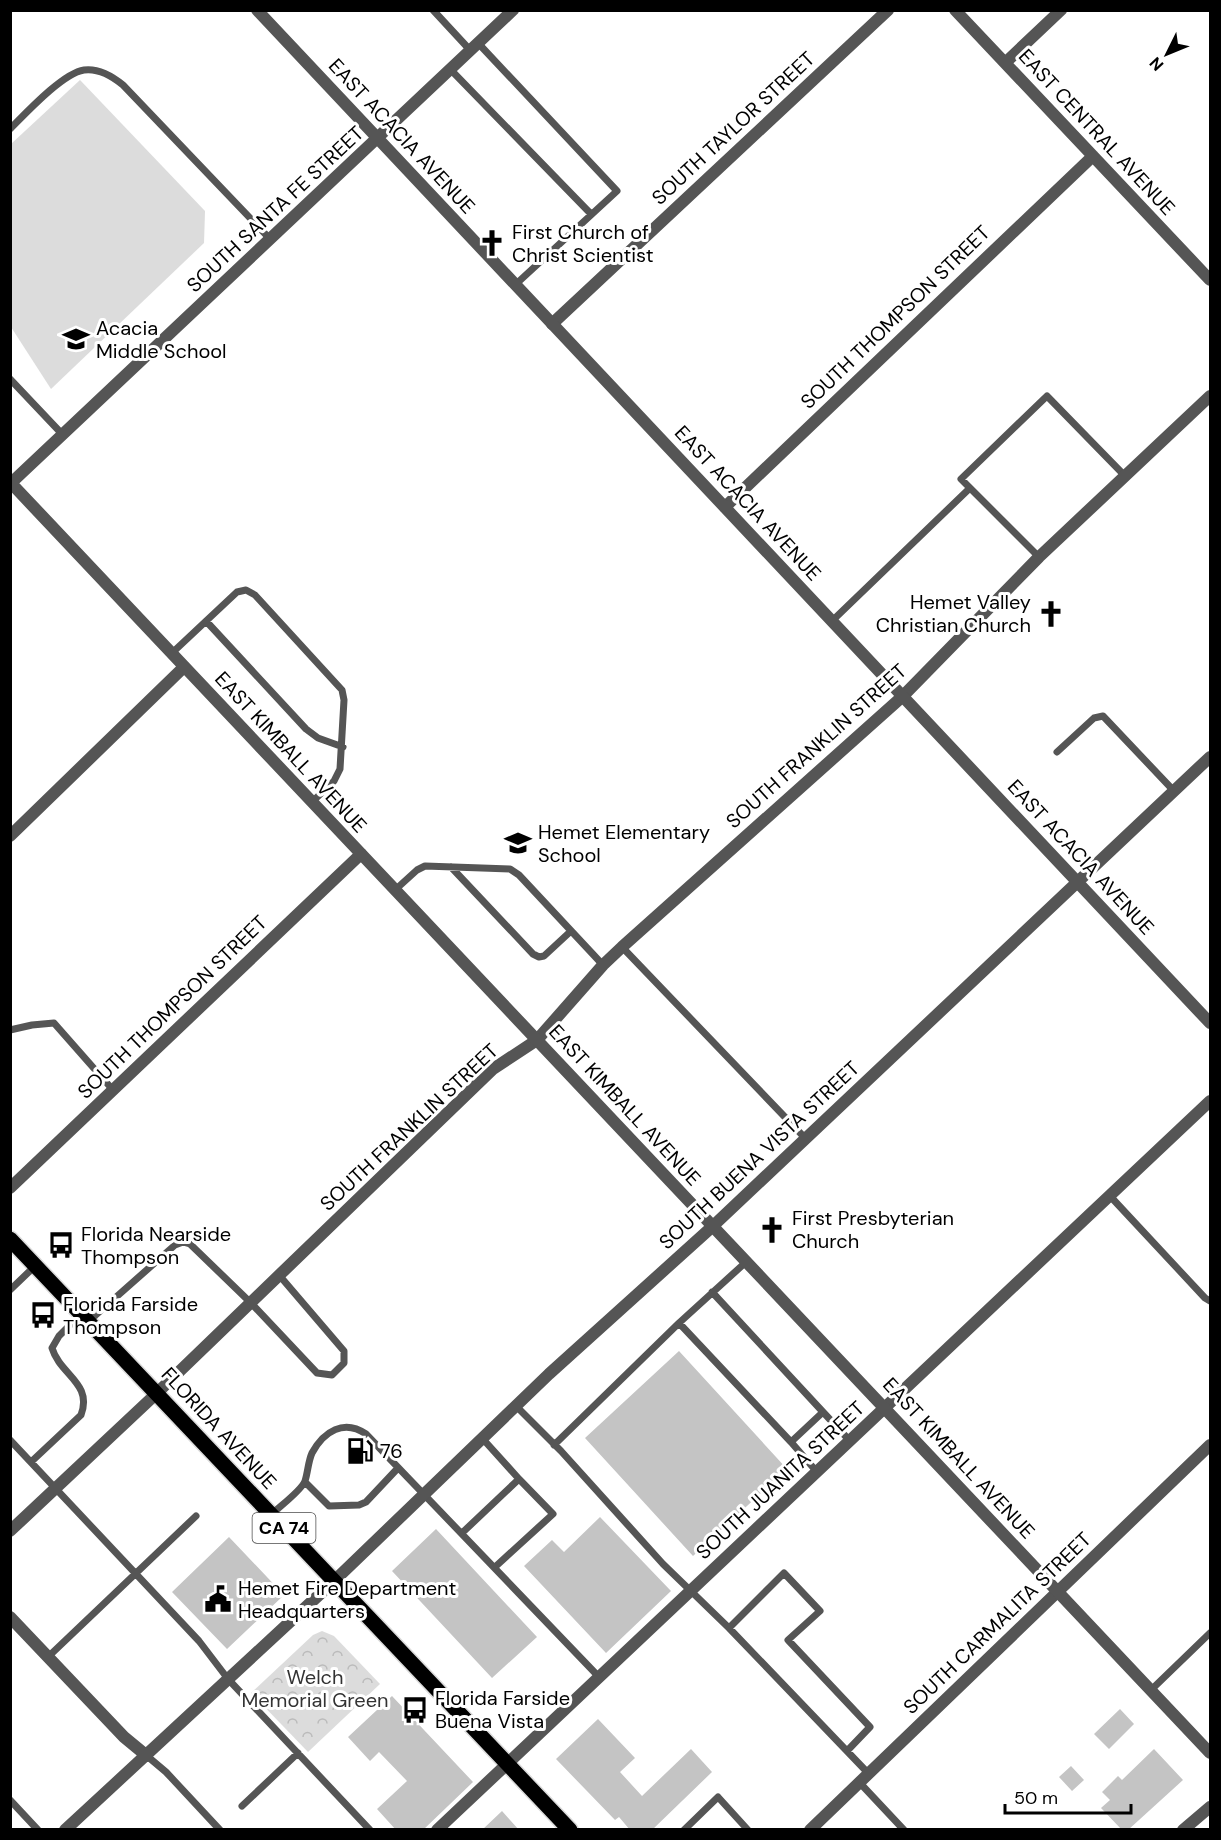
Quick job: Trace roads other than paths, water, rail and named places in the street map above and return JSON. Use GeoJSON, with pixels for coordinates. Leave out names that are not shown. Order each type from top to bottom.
{"type":"FeatureCollection","features":[{"type":"Feature","properties":{"kind":"main road","name":"FLORIDA AVENUE"},"geometry":{"type":"LineString","coordinates":[[10,1239],[570,1830]]}},
{"type":"Feature","properties":{"kind":"street","name":"EAST ACACIA AVENUE"},"geometry":{"type":"LineString","coordinates":[[257,10],[1210,1023]]}},
{"type":"Feature","properties":{"kind":"street","name":"SOUTH SANTA FE STREET"},"geometry":{"type":"LineString","coordinates":[[11,484],[513,10]]}},
{"type":"Feature","properties":{"kind":"street","name":"SOUTH TAYLOR STREET"},"geometry":{"type":"LineString","coordinates":[[552,324],[888,10]]}},
{"type":"Feature","properties":{"kind":"street","name":"EAST CENTRAL AVENUE"},"geometry":{"type":"LineString","coordinates":[[956,10],[1210,280]]}},
{"type":"Feature","properties":{"kind":"street"},"geometry":{"type":"LineString","coordinates":[[1005,63],[1061,10]]}},
{"type":"Feature","properties":{"kind":"street","name":"SOUTH THOMPSON STREET"},"geometry":{"type":"LineString","coordinates":[[725,507],[1093,156]]}},
{"type":"Feature","properties":{"kind":"street","name":"SOUTH FRANKLIN STREET"},"geometry":{"type":"LineString","coordinates":[[10,1531],[157,1394],[493,1069],[537,1040],[603,965],[622,947],[903,696],[1039,557],[1210,396]]}},
{"type":"Feature","properties":{"kind":"street","name":"EAST KIMBALL AVENUE"},"geometry":{"type":"LineString","coordinates":[[11,484],[1210,1753]]}},
{"type":"Feature","properties":{"kind":"street"},"geometry":{"type":"LineString","coordinates":[[10,836],[184,666]]}},
{"type":"Feature","properties":{"kind":"street","name":"SOUTH BUENA VISTA STREET"},"geometry":{"type":"LineString","coordinates":[[65,1830],[334,1581],[549,1374],[806,1139],[1210,756]]}},
{"type":"Feature","properties":{"kind":"street","name":"SOUTH THOMPSON STREET"},"geometry":{"type":"LineString","coordinates":[[10,1188],[362,854]]}},
{"type":"Feature","properties":{"kind":"street","name":"SOUTH JUANITA STREET"},"geometry":{"type":"LineString","coordinates":[[437,1830],[1210,1101]]}},
{"type":"Feature","properties":{"kind":"street","name":"SOUTH CARMALITA STREET"},"geometry":{"type":"LineString","coordinates":[[810,1830],[1210,1446]]}},
{"type":"Feature","properties":{"kind":"street"},"geometry":{"type":"LineString","coordinates":[[10,1617],[124,1737],[147,1756]]}},
{"type":"Feature","properties":{"kind":"street"},"geometry":{"type":"LineString","coordinates":[[1183,1830],[1210,1807]]}},
{"type":"Feature","properties":{"kind":"lane"},"geometry":{"type":"LineString","coordinates":[[433,10],[474,46],[616,191],[515,285]]}},
{"type":"Feature","properties":{"kind":"lane"},"geometry":{"type":"LineString","coordinates":[[450,69],[591,214]]}},
{"type":"Feature","properties":{"kind":"lane"},"geometry":{"type":"LineString","coordinates":[[10,129],[42,98],[72,74],[84,70],[111,75],[271,240]]}},
{"type":"Feature","properties":{"kind":"lane"},"geometry":{"type":"LineString","coordinates":[[10,379],[63,435]]}},
{"type":"Feature","properties":{"kind":"lane"},"geometry":{"type":"LineString","coordinates":[[1039,557],[961,479],[1047,396],[1125,476]]}},
{"type":"Feature","properties":{"kind":"lane"},"geometry":{"type":"LineString","coordinates":[[832,621],[970,488]]}},
{"type":"Feature","properties":{"kind":"lane"},"geometry":{"type":"LineString","coordinates":[[172,654],[237,592],[246,590],[255,595],[342,690],[344,700],[343,747],[340,769],[334,781],[312,802]]}},
{"type":"Feature","properties":{"kind":"lane"},"geometry":{"type":"LineString","coordinates":[[206,621],[306,729],[318,738],[343,747]]}},
{"type":"Feature","properties":{"kind":"lane"},"geometry":{"type":"LineString","coordinates":[[1058,752],[1094,718],[1103,716],[1174,791]]}},
{"type":"Feature","properties":{"kind":"lane"},"geometry":{"type":"LineString","coordinates":[[395,890],[417,870],[425,866],[510,869],[519,875],[603,965]]}},
{"type":"Feature","properties":{"kind":"lane"},"geometry":{"type":"LineString","coordinates":[[451,867],[533,954],[539,957],[544,956],[571,931]]}},
{"type":"Feature","properties":{"kind":"lane"},"geometry":{"type":"LineString","coordinates":[[622,947],[806,1139]]}},
{"type":"Feature","properties":{"kind":"lane"},"geometry":{"type":"LineString","coordinates":[[10,1030],[54,1023],[113,1090]]}},
{"type":"Feature","properties":{"kind":"lane"},"geometry":{"type":"LineString","coordinates":[[1110,1196],[1210,1301]]}},
{"type":"Feature","properties":{"kind":"lane"},"geometry":{"type":"LineString","coordinates":[[31,1462],[81,1415],[85,1405],[84,1395],[55,1358],[52,1348],[59,1336],[175,1245],[183,1242],[190,1244],[251,1303],[317,1373],[332,1375],[344,1363],[344,1351],[279,1275]]}},
{"type":"Feature","properties":{"kind":"lane"},"geometry":{"type":"LineString","coordinates":[[554,1445],[679,1323],[746,1262]]}},
{"type":"Feature","properties":{"kind":"lane"},"geometry":{"type":"LineString","coordinates":[[10,1290],[36,1265]]}},
{"type":"Feature","properties":{"kind":"lane"},"geometry":{"type":"LineString","coordinates":[[712,1292],[850,1441]]}},
{"type":"Feature","properties":{"kind":"lane"},"geometry":{"type":"LineString","coordinates":[[679,1323],[817,1472]]}},
{"type":"Feature","properties":{"kind":"lane"},"geometry":{"type":"LineString","coordinates":[[516,1406],[690,1592],[729,1628],[847,1751],[864,1778],[904,1830]]}},
{"type":"Feature","properties":{"kind":"lane"},"geometry":{"type":"LineString","coordinates":[[791,1442],[823,1412]]}},
{"type":"Feature","properties":{"kind":"lane"},"geometry":{"type":"LineString","coordinates":[[272,1514],[305,1482],[312,1453],[323,1438],[336,1429],[348,1426],[358,1428],[424,1493],[599,1677]]}},
{"type":"Feature","properties":{"kind":"lane"},"geometry":{"type":"LineString","coordinates":[[482,1438],[553,1514],[495,1567]]}},
{"type":"Feature","properties":{"kind":"lane"},"geometry":{"type":"LineString","coordinates":[[10,1440],[199,1641],[228,1679],[370,1830]]}},
{"type":"Feature","properties":{"kind":"lane"},"geometry":{"type":"LineString","coordinates":[[305,1482],[329,1506],[359,1505],[366,1502],[398,1468]]}},
{"type":"Feature","properties":{"kind":"lane"},"geometry":{"type":"LineString","coordinates":[[462,1533],[519,1479]]}},
{"type":"Feature","properties":{"kind":"lane"},"geometry":{"type":"LineString","coordinates":[[49,1656],[196,1516]]}},
{"type":"Feature","properties":{"kind":"lane"},"geometry":{"type":"LineString","coordinates":[[729,1628],[784,1573],[820,1611],[788,1641],[870,1727],[847,1751]]}},
{"type":"Feature","properties":{"kind":"lane"},"geometry":{"type":"LineString","coordinates":[[1151,1690],[1210,1633]]}},
{"type":"Feature","properties":{"kind":"lane"},"geometry":{"type":"LineString","coordinates":[[242,1806],[298,1753]]}},
{"type":"Feature","properties":{"kind":"lane"},"geometry":{"type":"LineString","coordinates":[[147,1756],[166,1772],[220,1830]]}},
{"type":"Feature","properties":{"kind":"lane"},"geometry":{"type":"LineString","coordinates":[[684,1830],[718,1797],[744,1828]]}},
{"type":"Feature","properties":{"kind":"lane"},"geometry":{"type":"LineString","coordinates":[[10,1800],[38,1830]]}},
{"type":"Feature","properties":{"kind":"place","name":"First Church of Christ Scientist"},"geometry":{"type":"Point","coordinates":[492,243]}},
{"type":"Feature","properties":{"kind":"place","name":"Acacia Middle School"},"geometry":{"type":"Point","coordinates":[76,339]}},
{"type":"Feature","properties":{"kind":"place","name":"Hemet Valley Christian Church"},"geometry":{"type":"Point","coordinates":[1051,614]}},
{"type":"Feature","properties":{"kind":"place","name":"Hemet Elementary School"},"geometry":{"type":"Point","coordinates":[518,843]}},
{"type":"Feature","properties":{"kind":"place","name":"First Presbyterian Church"},"geometry":{"type":"Point","coordinates":[772,1230]}},
{"type":"Feature","properties":{"kind":"place","name":"Florida Nearside Thompson"},"geometry":{"type":"Point","coordinates":[61,1245]}},
{"type":"Feature","properties":{"kind":"place","name":"Florida Farside Thompson"},"geometry":{"type":"Point","coordinates":[43,1315]}},
{"type":"Feature","properties":{"kind":"place","name":"76"},"geometry":{"type":"Point","coordinates":[360,1451]}},
{"type":"Feature","properties":{"kind":"place","name":"Hemet Fire Department Headquarters"},"geometry":{"type":"Point","coordinates":[218,1599]}},
{"type":"Feature","properties":{"kind":"place","name":"Florida Farside Buena Vista"},"geometry":{"type":"Point","coordinates":[415,1710]}},
{"type":"Feature","properties":{"kind":"park label","name":"Welch Memorial Green"},"geometry":{"type":"Point","coordinates":[315,1688]}}]}
